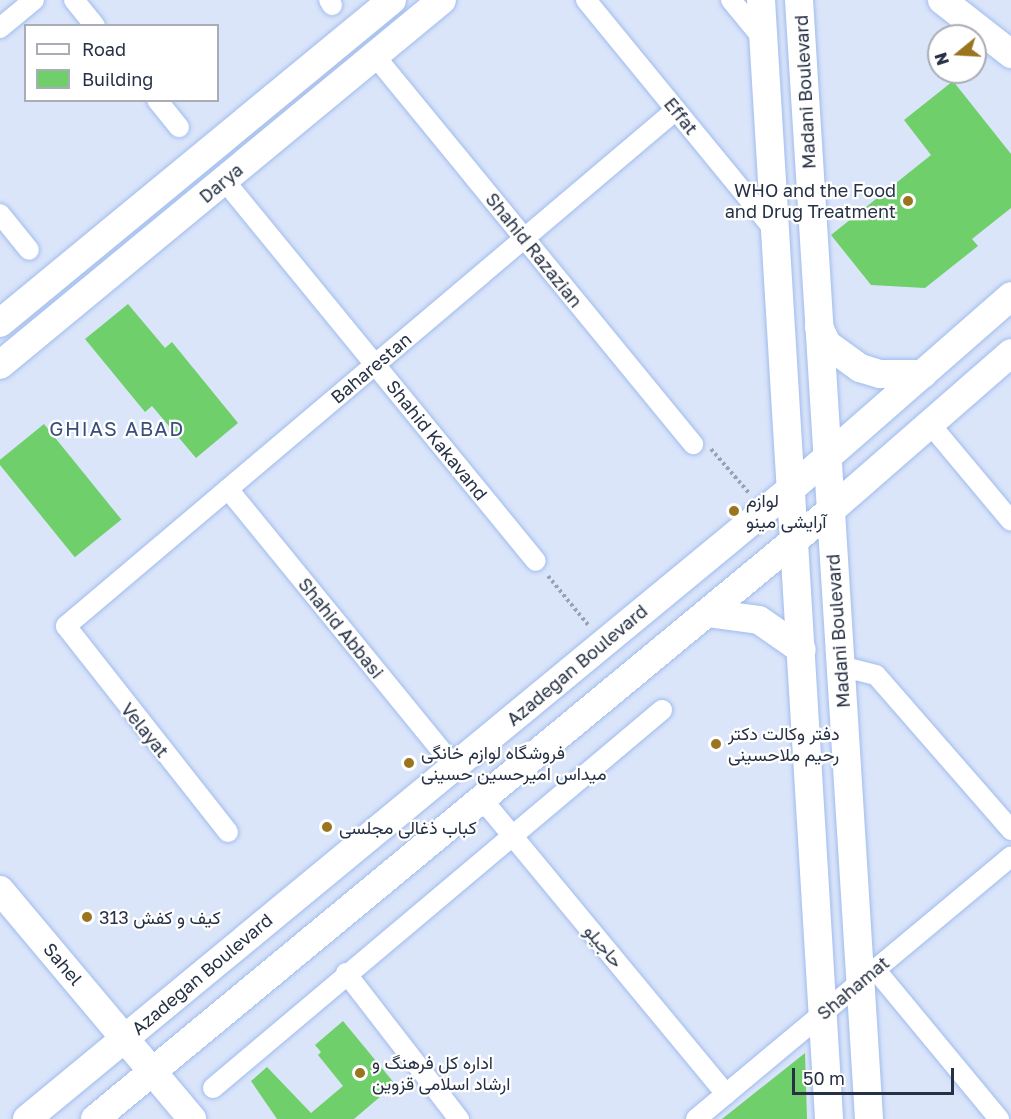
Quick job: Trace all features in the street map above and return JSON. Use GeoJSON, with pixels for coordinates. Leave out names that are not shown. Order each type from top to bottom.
{"type":"FeatureCollection","features":[{"type":"Feature","properties":{"kind":"street"},"geometry":{"type":"LineString","coordinates":[[0,28],[34,0]]}},
{"type":"Feature","properties":{"kind":"street"},"geometry":{"type":"LineString","coordinates":[[74,0],[93,24]]}},
{"type":"Feature","properties":{"kind":"street","name":"Darya"},"geometry":{"type":"LineString","coordinates":[[0,323],[392,0]]}},
{"type":"Feature","properties":{"kind":"street","name":"Darya"},"geometry":{"type":"LineString","coordinates":[[0,365],[442,0]]}},
{"type":"Feature","properties":{"kind":"street","name":"Effat"},"geometry":{"type":"LineString","coordinates":[[586,0],[776,232]]}},
{"type":"Feature","properties":{"kind":"street"},"geometry":{"type":"LineString","coordinates":[[731,0],[764,40]]}},
{"type":"Feature","properties":{"kind":"street","name":"Madani Boulevard"},"geometry":{"type":"LineString","coordinates":[[761,0],[830,1119]]}},
{"type":"Feature","properties":{"kind":"street","name":"Madani Boulevard"},"geometry":{"type":"LineString","coordinates":[[799,0],[840,666],[867,976],[869,1119]]}},
{"type":"Feature","properties":{"kind":"street"},"geometry":{"type":"LineString","coordinates":[[942,0],[1011,54]]}},
{"type":"Feature","properties":{"kind":"street"},"geometry":{"type":"LineString","coordinates":[[354,31],[375,56]]}},
{"type":"Feature","properties":{"kind":"street","name":"Shahid Razazian"},"geometry":{"type":"LineString","coordinates":[[375,56],[693,444]]}},
{"type":"Feature","properties":{"kind":"street"},"geometry":{"type":"LineString","coordinates":[[159,102],[179,127]]}},
{"type":"Feature","properties":{"kind":"street","name":"Baharestan"},"geometry":{"type":"LineString","coordinates":[[66,626],[676,110]]}},
{"type":"Feature","properties":{"kind":"street","name":"Shahid Kakavand"},"geometry":{"type":"LineString","coordinates":[[224,180],[536,561]]}},
{"type":"Feature","properties":{"kind":"street"},"geometry":{"type":"LineString","coordinates":[[0,214],[29,250]]}},
{"type":"Feature","properties":{"kind":"street"},"geometry":{"type":"LineString","coordinates":[[54,279],[74,304]]}},
{"type":"Feature","properties":{"kind":"street","name":"Azadegan Boulevard"},"geometry":{"type":"LineString","coordinates":[[27,1119],[792,488],[1011,296]]}},
{"type":"Feature","properties":{"kind":"street"},"geometry":{"type":"LineString","coordinates":[[819,327],[827,344],[860,368],[880,374],[922,374]]}},
{"type":"Feature","properties":{"kind":"street"},"geometry":{"type":"LineString","coordinates":[[95,1119],[830,511],[1011,353]]}},
{"type":"Feature","properties":{"kind":"street"},"geometry":{"type":"LineString","coordinates":[[930,424],[1011,521]]}},
{"type":"Feature","properties":{"kind":"street","name":"Shahid Abbasi"},"geometry":{"type":"LineString","coordinates":[[228,489],[454,766]]}},
{"type":"Feature","properties":{"kind":"street"},"geometry":{"type":"LineString","coordinates":[[707,613],[759,620],[802,650]]}},
{"type":"Feature","properties":{"kind":"street","name":"Velayat"},"geometry":{"type":"LineString","coordinates":[[66,626],[228,832]]}},
{"type":"Feature","properties":{"kind":"street"},"geometry":{"type":"LineString","coordinates":[[840,666],[876,675],[1011,830]]}},
{"type":"Feature","properties":{"kind":"street"},"geometry":{"type":"LineString","coordinates":[[213,1088],[346,973],[662,710]]}},
{"type":"Feature","properties":{"kind":"street","name":"حاجیلو"},"geometry":{"type":"LineString","coordinates":[[482,799],[726,1094]]}},
{"type":"Feature","properties":{"kind":"street","name":"Shahamat"},"geometry":{"type":"LineString","coordinates":[[696,1119],[1011,857]]}},
{"type":"Feature","properties":{"kind":"street","name":"Sahel"},"geometry":{"type":"LineString","coordinates":[[0,890],[192,1119]]}},
{"type":"Feature","properties":{"kind":"street"},"geometry":{"type":"LineString","coordinates":[[346,973],[459,1119]]}},
{"type":"Feature","properties":{"kind":"street"},"geometry":{"type":"LineString","coordinates":[[867,976],[999,1119]]}},
{"type":"Feature","properties":{"kind":"path"},"geometry":{"type":"LineString","coordinates":[[693,444],[710,448],[764,510]]}},
{"type":"Feature","properties":{"kind":"path"},"geometry":{"type":"LineString","coordinates":[[536,561],[603,643]]}},
{"type":"Feature","properties":{"kind":"building"},"geometry":{"type":"Polygon","coordinates":[[[949,84],[955,84],[1011,154],[1011,208],[972,239],[978,246],[925,288],[871,285],[831,235],[931,155],[904,120],[949,84]]]}},
{"type":"Feature","properties":{"kind":"building"},"geometry":{"type":"Polygon","coordinates":[[[128,304],[165,348],[172,342],[238,423],[196,458],[152,406],[145,412],[85,339],[128,304]]]}},
{"type":"Feature","properties":{"kind":"building"},"geometry":{"type":"Polygon","coordinates":[[[44,424],[121,520],[75,557],[0,465],[0,460],[44,424]]]}},
{"type":"Feature","properties":{"kind":"building","name":"اداره کل فرهنگ و ارشاد اسلامی قزوین"},"geometry":{"type":"Polygon","coordinates":[[[343,1021],[395,1084],[354,1119],[277,1119],[251,1081],[267,1067],[311,1113],[343,1086],[318,1055],[321,1052],[315,1045],[343,1021]]]}},
{"type":"Feature","properties":{"kind":"building"},"geometry":{"type":"Polygon","coordinates":[[[805,1053],[807,1119],[722,1119],[805,1053]]]}},
{"type":"Feature","properties":{"kind":"place","name":"WHO and the Food and Drug Treatment"},"geometry":{"type":"Point","coordinates":[908,201]}},
{"type":"Feature","properties":{"kind":"place","name":"لوازم آرایشی مینو"},"geometry":{"type":"Point","coordinates":[734,511]}},
{"type":"Feature","properties":{"kind":"place","name":"دفتر وکالت دکتر رحیم ملاحسینی"},"geometry":{"type":"Point","coordinates":[716,744]}},
{"type":"Feature","properties":{"kind":"place","name":"فروشگاه لوازم خانگی میداس امیرحسین حسینی"},"geometry":{"type":"Point","coordinates":[409,763]}},
{"type":"Feature","properties":{"kind":"place","name":"کباب ذغالی مجلسی"},"geometry":{"type":"Point","coordinates":[327,827]}},
{"type":"Feature","properties":{"kind":"place","name":"کیف و کفش 313"},"geometry":{"type":"Point","coordinates":[87,917]}},
{"type":"Feature","properties":{"kind":"place","name":"اداره کل فرهنگ و ارشاد اسلامی قزوین"},"geometry":{"type":"Point","coordinates":[360,1073]}},
{"type":"Feature","properties":{"kind":"district","name":"GHIAS ABAD"},"geometry":{"type":"Point","coordinates":[117,428]}}]}
